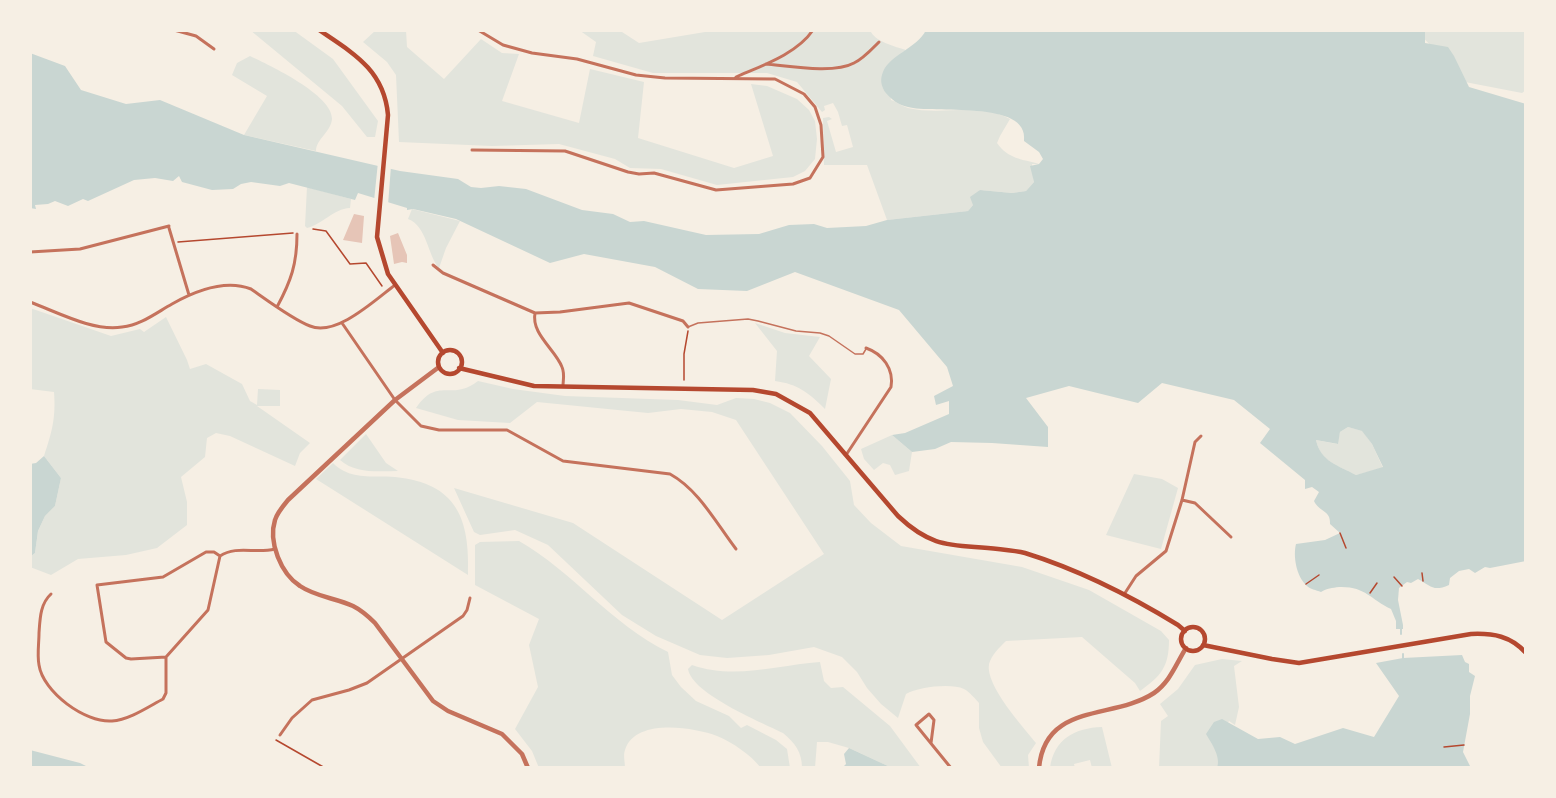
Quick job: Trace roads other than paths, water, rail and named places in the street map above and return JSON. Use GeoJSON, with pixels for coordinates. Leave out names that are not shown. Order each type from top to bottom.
{"type":"FeatureCollection","features":[{"type":"Feature","properties":{"kind":"main road"},"geometry":{"type":"LineString","coordinates":[[319,30],[357,56],[382,87],[387,101],[388,115],[377,237],[385,269],[442,353]]}},
{"type":"Feature","properties":{"kind":"main road"},"geometry":{"type":"LineString","coordinates":[[448,350],[458,353],[461,362],[459,368],[447,373],[439,367],[438,361],[442,353],[448,350]]}},
{"type":"Feature","properties":{"kind":"main road"},"geometry":{"type":"LineString","coordinates":[[459,368],[534,386],[753,390],[776,394],[810,413],[898,516],[912,529],[930,540],[946,546],[1022,552],[1075,571],[1125,594],[1185,631]]}},
{"type":"Feature","properties":{"kind":"main road"},"geometry":{"type":"LineString","coordinates":[[1191,627],[1199,628],[1205,637],[1203,645],[1196,650],[1186,648],[1182,638],[1185,631],[1191,627]]}},
{"type":"Feature","properties":{"kind":"main road"},"geometry":{"type":"LineString","coordinates":[[1203,645],[1299,663],[1484,633],[1509,639],[1526,653]]}},
{"type":"Feature","properties":{"kind":"street"},"geometry":{"type":"LineString","coordinates":[[174,30],[196,36],[214,49]]}},
{"type":"Feature","properties":{"kind":"street"},"geometry":{"type":"LineString","coordinates":[[472,150],[565,151],[628,172],[654,173],[716,190],[783,185],[810,178],[822,157],[821,125],[816,106],[804,94],[775,79],[665,78],[636,75],[577,59],[532,53],[503,45],[478,30]]}},
{"type":"Feature","properties":{"kind":"street"},"geometry":{"type":"LineString","coordinates":[[734,78],[766,64],[796,46],[813,30]]}},
{"type":"Feature","properties":{"kind":"street"},"geometry":{"type":"LineString","coordinates":[[766,64],[845,67],[855,63],[879,42]]}},
{"type":"Feature","properties":{"kind":"street"},"geometry":{"type":"LineString","coordinates":[[30,252],[80,249],[169,227],[189,295]]}},
{"type":"Feature","properties":{"kind":"street"},"geometry":{"type":"LineString","coordinates":[[277,307],[293,275],[297,234]]}},
{"type":"Feature","properties":{"kind":"street"},"geometry":{"type":"LineString","coordinates":[[434,265],[443,273],[535,313],[629,303],[683,321],[688,327]]}},
{"type":"Feature","properties":{"kind":"street"},"geometry":{"type":"LineString","coordinates":[[30,302],[102,328],[123,327],[142,322],[189,295],[220,286],[241,285],[310,327],[326,328],[342,323],[395,285]]}},
{"type":"Feature","properties":{"kind":"street"},"geometry":{"type":"LineString","coordinates":[[535,313],[536,327],[562,365],[563,388]]}},
{"type":"Feature","properties":{"kind":"street"},"geometry":{"type":"LineString","coordinates":[[342,323],[395,400],[412,420],[429,430],[507,430],[563,461],[670,474],[683,481],[694,492],[736,549]]}},
{"type":"Feature","properties":{"kind":"street"},"geometry":{"type":"LineString","coordinates":[[846,455],[891,387],[892,379],[886,364],[874,351],[866,348]]}},
{"type":"Feature","properties":{"kind":"street"},"geometry":{"type":"LineString","coordinates":[[439,367],[395,400],[282,507],[275,520],[274,540],[282,565],[294,582],[309,591],[353,606],[366,615],[375,623],[439,706],[502,734],[522,754],[528,768]]}},
{"type":"Feature","properties":{"kind":"street"},"geometry":{"type":"LineString","coordinates":[[1125,594],[1136,576],[1166,551],[1182,500],[1195,442],[1201,436]]}},
{"type":"Feature","properties":{"kind":"street"},"geometry":{"type":"LineString","coordinates":[[1182,500],[1195,503],[1231,537]]}},
{"type":"Feature","properties":{"kind":"street"},"geometry":{"type":"LineString","coordinates":[[51,594],[40,615],[39,667],[44,680],[75,710],[100,721],[120,720],[163,699],[166,693],[166,657],[208,610],[220,556],[230,550],[263,552],[276,548]]}},
{"type":"Feature","properties":{"kind":"street"},"geometry":{"type":"LineString","coordinates":[[166,657],[131,659],[106,642],[97,585],[163,577],[206,552],[214,552],[220,556]]}},
{"type":"Feature","properties":{"kind":"street"},"geometry":{"type":"LineString","coordinates":[[280,735],[292,718],[312,700],[349,690],[367,682],[463,616],[470,598]]}},
{"type":"Feature","properties":{"kind":"street"},"geometry":{"type":"LineString","coordinates":[[1040,768],[1043,746],[1058,728],[1074,719],[1135,703],[1145,698],[1166,683],[1186,648]]}},
{"type":"Feature","properties":{"kind":"street"},"geometry":{"type":"LineString","coordinates":[[931,743],[934,720],[929,714],[916,725],[951,768]]}},
{"type":"Feature","properties":{"kind":"lane"},"geometry":{"type":"LineString","coordinates":[[688,327],[698,323],[748,319],[796,331],[829,336],[855,354],[863,354],[866,348]]}},
{"type":"Feature","properties":{"kind":"waterway"},"geometry":{"type":"LineString","coordinates":[[1401,629],[1401,634]]}}]}
